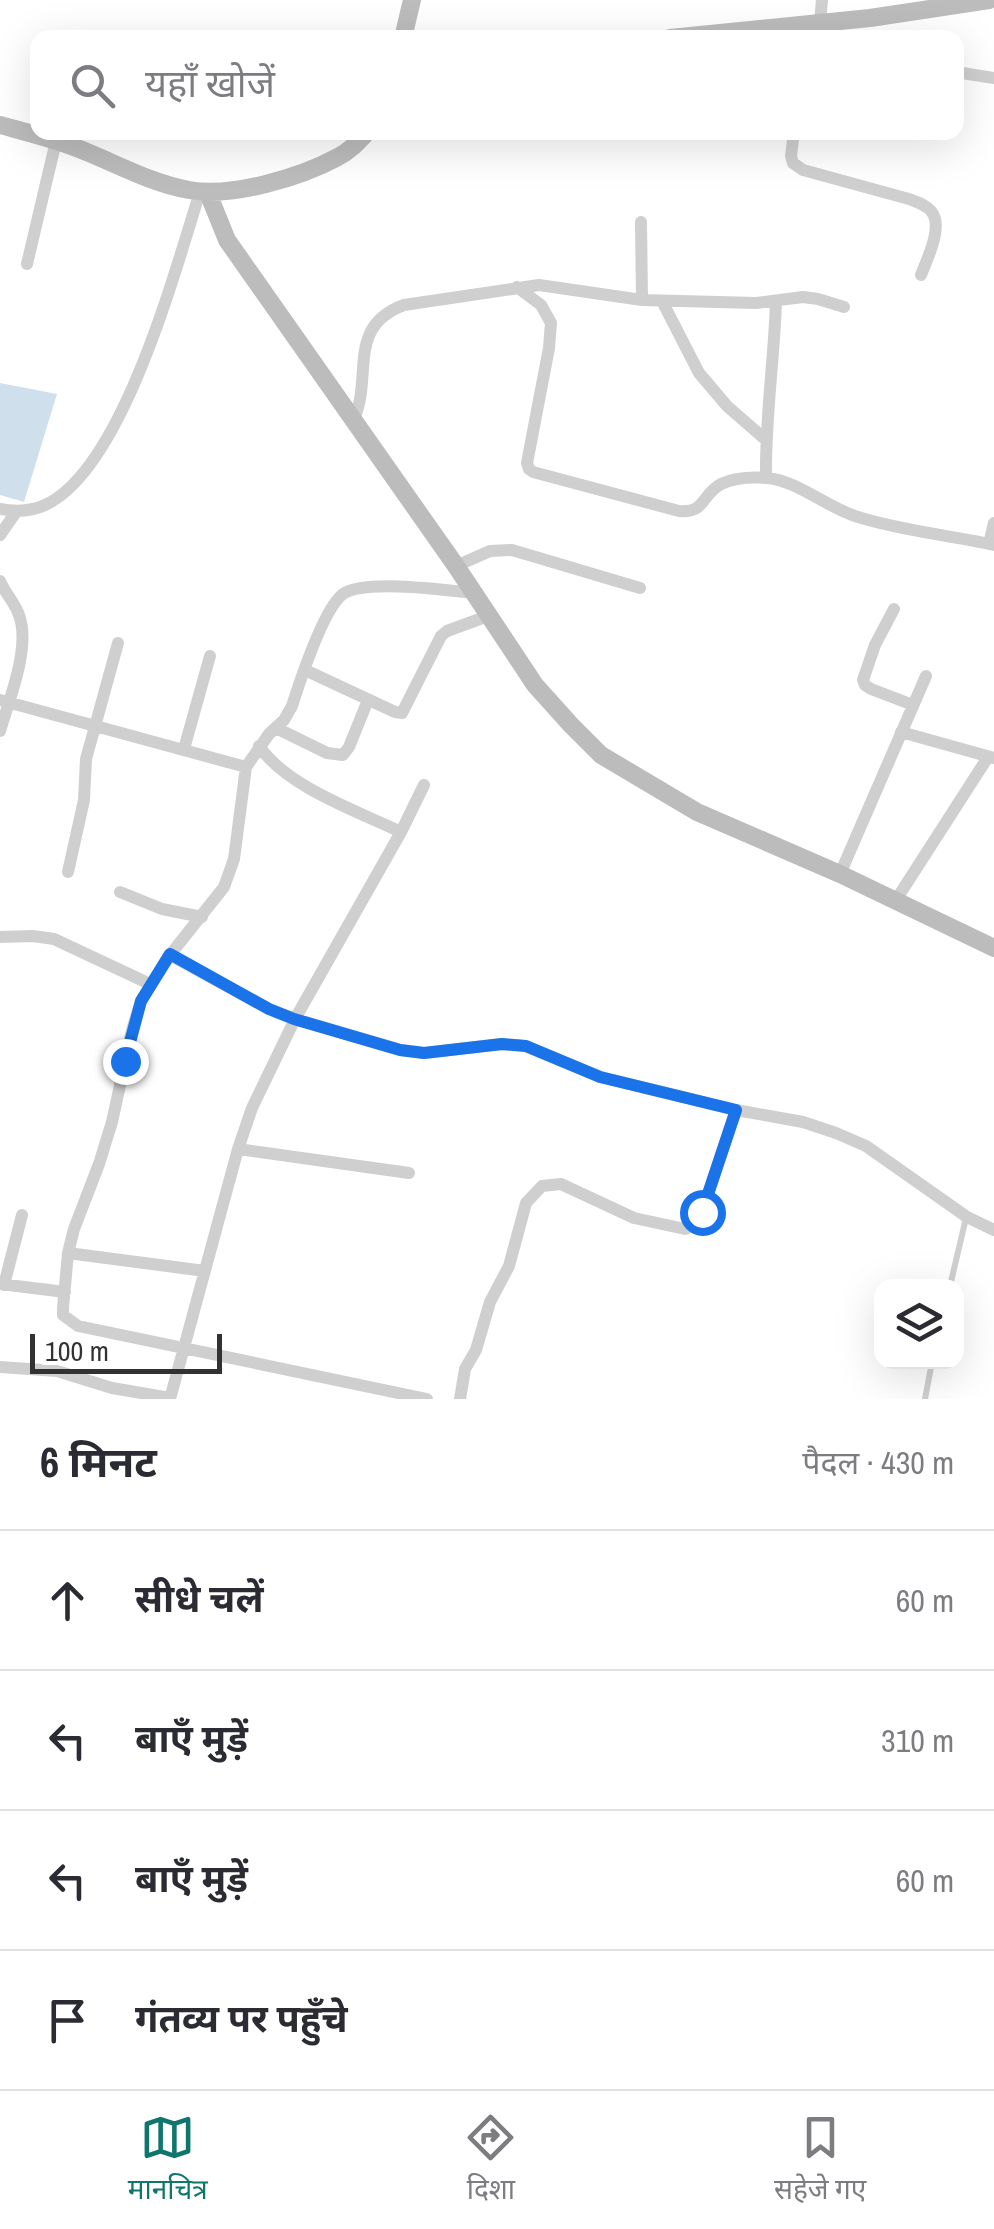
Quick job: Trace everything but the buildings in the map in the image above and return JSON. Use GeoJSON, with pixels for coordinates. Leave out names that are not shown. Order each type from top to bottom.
{"type":"FeatureCollection","features":[{"type":"Feature","properties":{"kind":"street"},"geometry":{"type":"LineString","coordinates":[[405,30],[412,0]]}},
{"type":"Feature","properties":{"kind":"street"},"geometry":{"type":"LineString","coordinates":[[820,22],[822,0]]}},
{"type":"Feature","properties":{"kind":"street"},"geometry":{"type":"LineString","coordinates":[[799,30],[820,22],[977,1]]}},
{"type":"Feature","properties":{"kind":"street"},"geometry":{"type":"LineString","coordinates":[[964,73],[994,78]]}},
{"type":"Feature","properties":{"kind":"street"},"geometry":{"type":"LineString","coordinates":[[0,125],[30,134]]}},
{"type":"Feature","properties":{"kind":"street"},"geometry":{"type":"LineString","coordinates":[[52,140],[158,181],[204,192],[242,188],[301,173],[338,158],[360,140]]}},
{"type":"Feature","properties":{"kind":"street"},"geometry":{"type":"LineString","coordinates":[[793,140],[793,163],[803,170],[909,200],[932,212],[937,221],[935,232],[920,276]]}},
{"type":"Feature","properties":{"kind":"street"},"geometry":{"type":"LineString","coordinates":[[26,264],[56,141]]}},
{"type":"Feature","properties":{"kind":"street"},"geometry":{"type":"LineString","coordinates":[[204,192],[228,240],[535,684],[570,725],[601,754],[696,812],[840,874],[994,948]]}},
{"type":"Feature","properties":{"kind":"street"},"geometry":{"type":"LineString","coordinates":[[0,509],[30,511],[48,504],[69,489],[95,458],[123,412],[204,192]]}},
{"type":"Feature","properties":{"kind":"street"},"geometry":{"type":"LineString","coordinates":[[642,222],[642,300]]}},
{"type":"Feature","properties":{"kind":"street"},"geometry":{"type":"LineString","coordinates":[[354,419],[362,388],[363,351],[371,329],[392,309],[404,305],[539,284],[642,300],[776,302],[802,297],[844,308]]}},
{"type":"Feature","properties":{"kind":"street"},"geometry":{"type":"LineString","coordinates":[[517,287],[541,305],[551,322],[528,470],[679,511],[696,510],[712,490],[725,482],[766,478],[782,481],[836,510],[898,528],[992,545],[994,524]]}},
{"type":"Feature","properties":{"kind":"street"},"geometry":{"type":"LineString","coordinates":[[662,301],[699,374],[727,406],[766,440]]}},
{"type":"Feature","properties":{"kind":"street"},"geometry":{"type":"LineString","coordinates":[[766,478],[776,302]]}},
{"type":"Feature","properties":{"kind":"street"},"geometry":{"type":"LineString","coordinates":[[0,535],[16,512]]}},
{"type":"Feature","properties":{"kind":"street"},"geometry":{"type":"LineString","coordinates":[[456,566],[490,551],[512,550],[640,588]]}},
{"type":"Feature","properties":{"kind":"street"},"geometry":{"type":"LineString","coordinates":[[0,580],[22,626],[16,679],[4,701],[0,731]]}},
{"type":"Feature","properties":{"kind":"street"},"geometry":{"type":"LineString","coordinates":[[420,1398],[78,1326],[63,1315],[64,1292],[68,1252],[112,1122],[141,1001],[170,954],[202,917],[231,872],[246,767],[292,706],[333,604],[346,591],[364,587],[474,593]]}},
{"type":"Feature","properties":{"kind":"street"},"geometry":{"type":"LineString","coordinates":[[894,609],[862,680],[871,689],[913,705]]}},
{"type":"Feature","properties":{"kind":"street"},"geometry":{"type":"LineString","coordinates":[[305,670],[402,713],[441,636],[488,616]]}},
{"type":"Feature","properties":{"kind":"street"},"geometry":{"type":"LineString","coordinates":[[68,872],[84,800],[86,759],[118,642]]}},
{"type":"Feature","properties":{"kind":"street"},"geometry":{"type":"LineString","coordinates":[[184,749],[210,656]]}},
{"type":"Feature","properties":{"kind":"street"},"geometry":{"type":"LineString","coordinates":[[840,874],[926,676]]}},
{"type":"Feature","properties":{"kind":"street"},"geometry":{"type":"LineString","coordinates":[[276,728],[326,753],[344,755],[368,700]]}},
{"type":"Feature","properties":{"kind":"street"},"geometry":{"type":"LineString","coordinates":[[4,701],[246,767]]}},
{"type":"Feature","properties":{"kind":"street"},"geometry":{"type":"LineString","coordinates":[[896,900],[991,758],[901,732]]}},
{"type":"Feature","properties":{"kind":"street"},"geometry":{"type":"LineString","coordinates":[[259,746],[274,765],[298,782],[401,832]]}},
{"type":"Feature","properties":{"kind":"street"},"geometry":{"type":"LineString","coordinates":[[0,1367],[57,1371],[96,1384],[170,1398],[252,1108],[294,1019],[424,785]]}},
{"type":"Feature","properties":{"kind":"street"},"geometry":{"type":"LineString","coordinates":[[120,892],[162,909],[202,917]]}},
{"type":"Feature","properties":{"kind":"street"},"geometry":{"type":"LineString","coordinates":[[0,936],[54,939],[150,984]]}},
{"type":"Feature","properties":{"kind":"street"},"geometry":{"type":"LineString","coordinates":[[170,954],[269,1009],[400,1050],[424,1053],[502,1044],[526,1046],[600,1077],[836,1133],[866,1146],[967,1217],[994,1230]]}},
{"type":"Feature","properties":{"kind":"street"},"geometry":{"type":"LineString","coordinates":[[460,1399],[465,1368],[476,1350],[490,1302],[509,1266],[522,1214],[534,1192],[542,1186],[561,1184],[634,1218],[686,1230],[702,1212],[736,1110]]}},
{"type":"Feature","properties":{"kind":"street"},"geometry":{"type":"LineString","coordinates":[[238,1149],[409,1173]]}},
{"type":"Feature","properties":{"kind":"street"},"geometry":{"type":"LineString","coordinates":[[22,1215],[2,1284],[64,1292]]}},
{"type":"Feature","properties":{"kind":"street"},"geometry":{"type":"LineString","coordinates":[[68,1252],[205,1271]]}},
{"type":"Feature","properties":{"kind":"street"},"geometry":{"type":"LineString","coordinates":[[92,1399],[96,1384]]}},
{"type":"Feature","properties":{"kind":"lane"},"geometry":{"type":"LineString","coordinates":[[952,1279],[967,1217]]}},
{"type":"Feature","properties":{"kind":"lane"},"geometry":{"type":"LineString","coordinates":[[925,1399],[931,1369]]}},
{"type":"Feature","properties":{"kind":"water"},"geometry":{"type":"Polygon","coordinates":[[[0,383],[57,394],[24,502],[0,495],[0,383]]]}},
{"type":"Feature","properties":{"kind":"route"},"geometry":{"type":"LineString","coordinates":[[125,1061],[141,1001],[170,954],[269,1009],[400,1050],[424,1053],[502,1044],[526,1046],[600,1077],[736,1110],[702,1212]]}}]}
